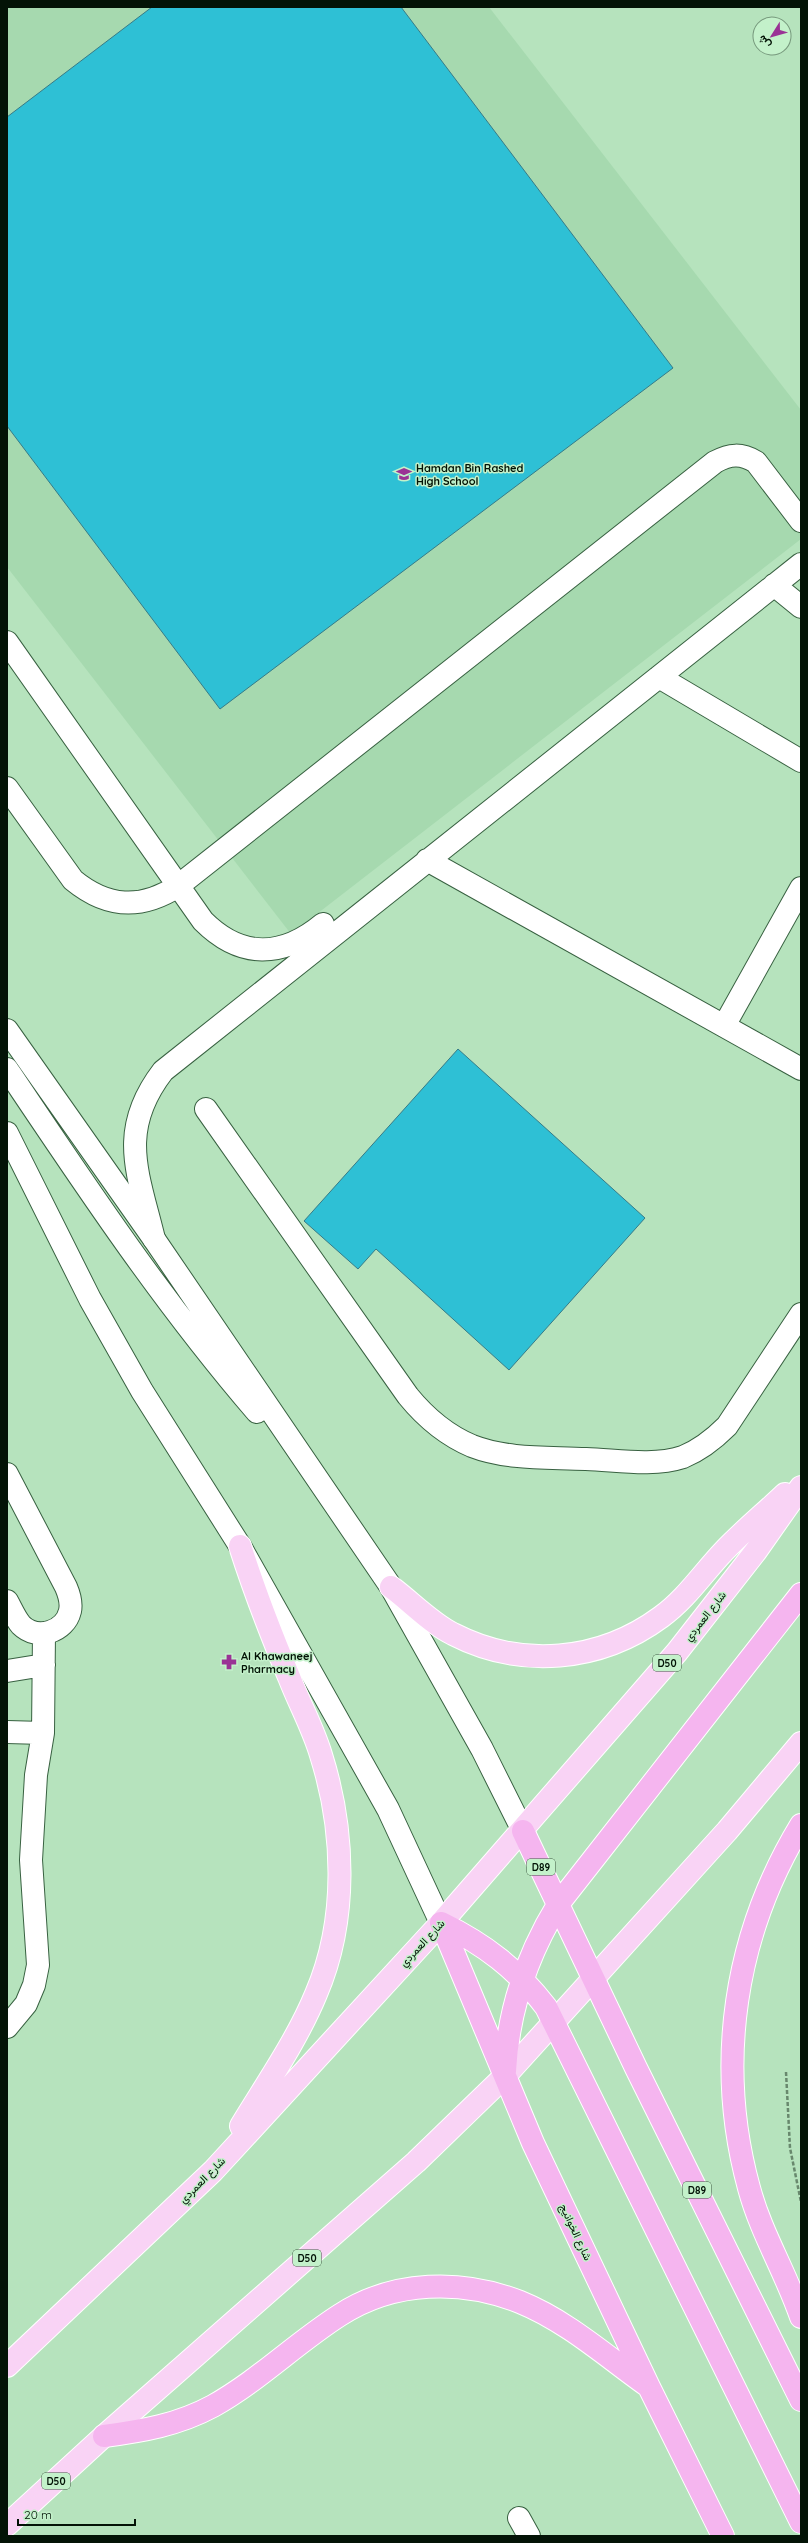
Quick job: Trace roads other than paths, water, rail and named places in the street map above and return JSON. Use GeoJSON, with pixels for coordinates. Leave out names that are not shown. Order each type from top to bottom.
{"type":"FeatureCollection","features":[{"type":"Feature","properties":{"kind":"highway"},"geometry":{"type":"LineString","coordinates":[[505,2076],[510,2026],[522,1979],[532,1953],[559,1903],[801,1594]]}},
{"type":"Feature","properties":{"kind":"highway"},"geometry":{"type":"LineString","coordinates":[[801,1825],[766,1892],[750,1936],[740,1981],[733,2026],[732,2072],[739,2147],[749,2189],[763,2230],[801,2317]]}},
{"type":"Feature","properties":{"kind":"highway","name":"D89"},"geometry":{"type":"LineString","coordinates":[[523,1831],[801,2400]]}},
{"type":"Feature","properties":{"kind":"highway"},"geometry":{"type":"LineString","coordinates":[[441,1923],[482,1945],[522,1979],[555,2023],[801,2522]]}},
{"type":"Feature","properties":{"kind":"highway","name":"شارع الخوانيج"},"geometry":{"type":"LineString","coordinates":[[441,1923],[533,2143],[649,2387],[723,2536]]}},
{"type":"Feature","properties":{"kind":"highway"},"geometry":{"type":"LineString","coordinates":[[104,2436],[151,2430],[182,2420],[212,2407],[239,2390],[341,2314],[368,2301],[396,2292],[424,2287],[461,2287],[491,2292],[520,2302],[564,2326],[649,2387]]}},
{"type":"Feature","properties":{"kind":"main road"},"geometry":{"type":"LineString","coordinates":[[391,1587],[451,1634],[477,1645],[504,1653],[532,1656],[559,1656],[587,1652],[620,1641],[662,1616],[683,1598],[749,1526],[801,1479]]}},
{"type":"Feature","properties":{"kind":"main road","name":"شارع العمردي"},"geometry":{"type":"LineString","coordinates":[[7,2366],[213,2171],[441,1923],[523,1831],[677,1652],[756,1551],[801,1487]]}},
{"type":"Feature","properties":{"kind":"main road"},"geometry":{"type":"LineString","coordinates":[[213,2171],[300,2029],[323,1973],[338,1910],[338,1835],[326,1775],[309,1723],[255,1593],[240,1546]]}},
{"type":"Feature","properties":{"kind":"main road","name":"D50"},"geometry":{"type":"LineString","coordinates":[[7,2525],[104,2436],[416,2162],[505,2076],[555,2023],[727,1831],[801,1743]]}},
{"type":"Feature","properties":{"kind":"street"},"geometry":{"type":"LineString","coordinates":[[7,788],[66,871],[86,891],[100,898],[133,903],[154,899],[178,886],[715,462],[736,455],[746,456],[756,462],[801,521]]}},
{"type":"Feature","properties":{"kind":"street"},"geometry":{"type":"LineString","coordinates":[[154,1239],[136,1163],[134,1142],[141,1104],[151,1086],[163,1071],[177,1058],[801,564]]}},
{"type":"Feature","properties":{"kind":"street"},"geometry":{"type":"LineString","coordinates":[[774,585],[801,607]]}},
{"type":"Feature","properties":{"kind":"street"},"geometry":{"type":"LineString","coordinates":[[7,642],[203,921],[215,933],[230,942],[248,948],[265,950],[282,948],[299,942],[340,912],[385,893]]}},
{"type":"Feature","properties":{"kind":"street"},"geometry":{"type":"LineString","coordinates":[[658,677],[801,761]]}},
{"type":"Feature","properties":{"kind":"street"},"geometry":{"type":"LineString","coordinates":[[427,860],[801,1069]]}},
{"type":"Feature","properties":{"kind":"street"},"geometry":{"type":"LineString","coordinates":[[724,1026],[801,888]]}},
{"type":"Feature","properties":{"kind":"street"},"geometry":{"type":"LineString","coordinates":[[7,1030],[154,1239],[391,1587],[482,1749],[523,1831]]}},
{"type":"Feature","properties":{"kind":"street"},"geometry":{"type":"LineString","coordinates":[[7,1069],[142,1267],[215,1363],[328,1495]]}},
{"type":"Feature","properties":{"kind":"street"},"geometry":{"type":"LineString","coordinates":[[206,1109],[408,1396],[421,1412],[437,1426],[473,1446],[513,1455],[647,1462],[683,1456],[705,1445],[727,1426],[801,1314]]}},
{"type":"Feature","properties":{"kind":"street"},"geometry":{"type":"LineString","coordinates":[[7,1134],[57,1238],[97,1312],[142,1391],[240,1546],[388,1810],[441,1923]]}},
{"type":"Feature","properties":{"kind":"street"},"geometry":{"type":"LineString","coordinates":[[7,1474],[70,1598],[70,1610],[65,1622],[56,1630],[44,1633],[32,1632],[22,1625],[7,1601]]}},
{"type":"Feature","properties":{"kind":"street"},"geometry":{"type":"LineString","coordinates":[[7,2027],[26,2004],[34,1985],[38,1965],[31,1860],[36,1775],[43,1733],[44,1633]]}},
{"type":"Feature","properties":{"kind":"street"},"geometry":{"type":"LineString","coordinates":[[7,1671],[44,1665]]}},
{"type":"Feature","properties":{"kind":"street"},"geometry":{"type":"LineString","coordinates":[[7,1732],[43,1733]]}},
{"type":"Feature","properties":{"kind":"place","name":"Hamdan Bin Rashed High School"},"geometry":{"type":"Point","coordinates":[404,474]}},
{"type":"Feature","properties":{"kind":"place","name":"Al Khawaneej Pharmacy"},"geometry":{"type":"Point","coordinates":[229,1662]}}]}
